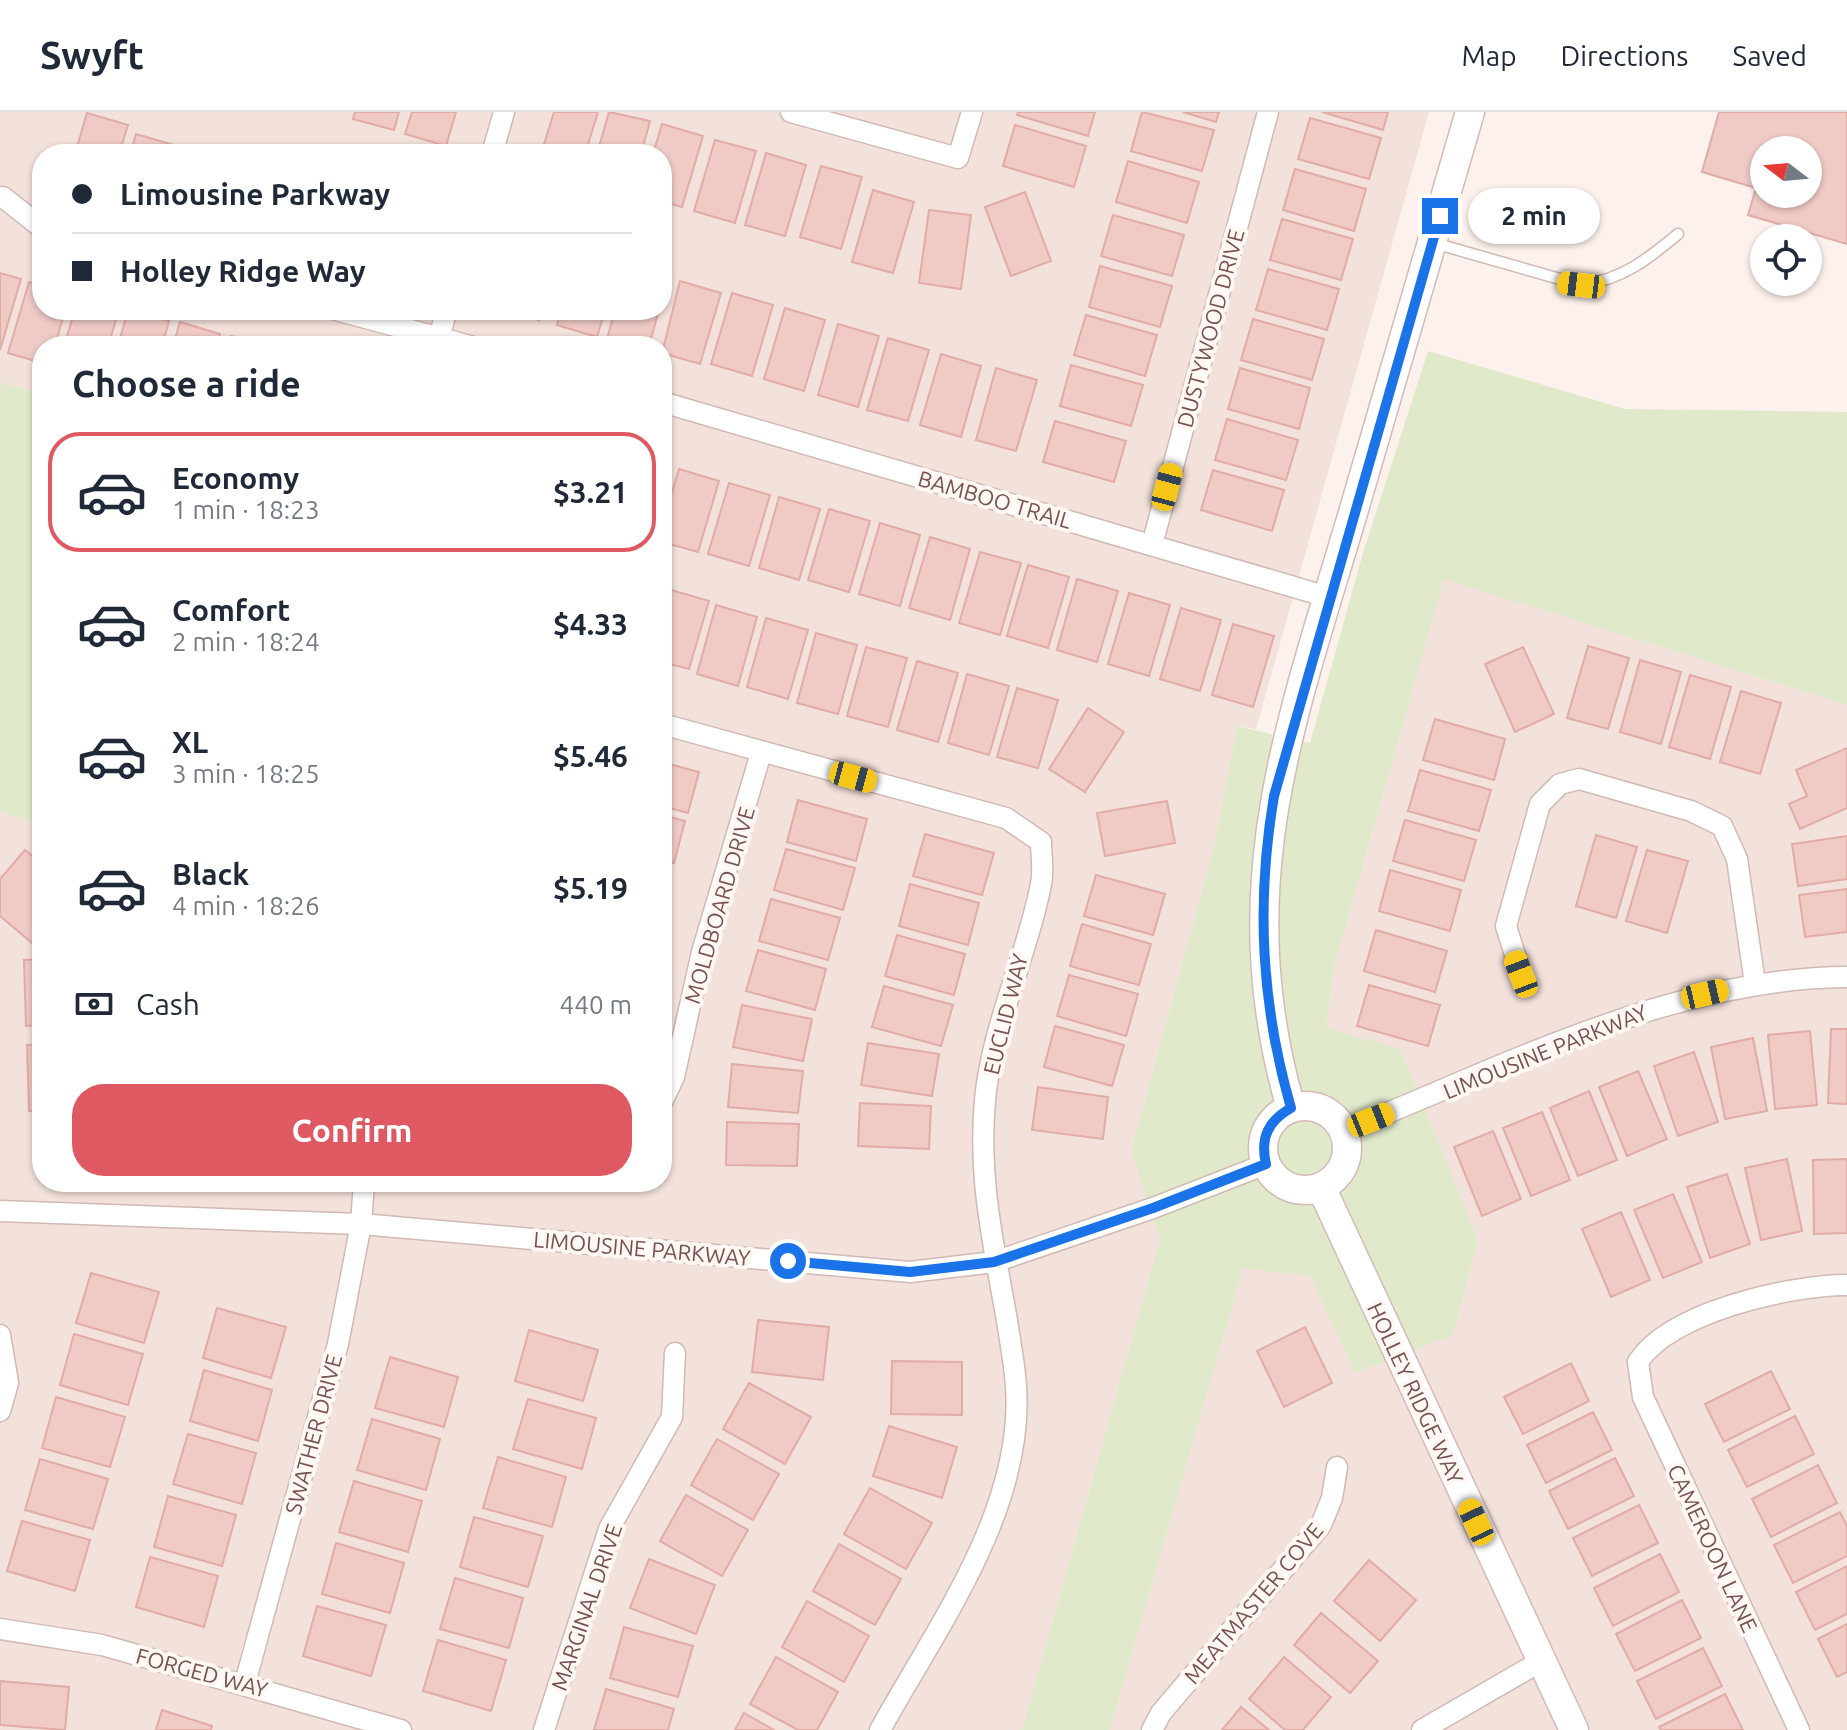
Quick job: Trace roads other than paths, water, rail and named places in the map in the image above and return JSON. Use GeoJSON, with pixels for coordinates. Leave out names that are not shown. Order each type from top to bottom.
{"type":"FeatureCollection","features":[{"type":"Feature","properties":{"kind":"street"},"geometry":{"type":"LineString","coordinates":[[495,144],[504,112]]}},
{"type":"Feature","properties":{"kind":"street"},"geometry":{"type":"LineString","coordinates":[[791,112],[958,158],[972,112]]}},
{"type":"Feature","properties":{"kind":"street","name":"DUSTYWOOD DRIVE"},"geometry":{"type":"LineString","coordinates":[[1152,545],[1268,112]]}},
{"type":"Feature","properties":{"kind":"street"},"geometry":{"type":"LineString","coordinates":[[1291,1108],[1265,993],[1263,879],[1280,770],[1470,112]]}},
{"type":"Feature","properties":{"kind":"street"},"geometry":{"type":"LineString","coordinates":[[3,197],[32,220]]}},
{"type":"Feature","properties":{"kind":"street"},"geometry":{"type":"LineString","coordinates":[[374,320],[435,336]]}},
{"type":"Feature","properties":{"kind":"street","name":"BAMBOO TRAIL"},"geometry":{"type":"LineString","coordinates":[[672,405],[1328,597]]}},
{"type":"Feature","properties":{"kind":"street"},"geometry":{"type":"LineString","coordinates":[[672,727],[761,753]]}},
{"type":"Feature","properties":{"kind":"street","name":"EUCLID WAY"},"geometry":{"type":"LineString","coordinates":[[761,753],[1006,818],[1041,842],[1042,882],[995,1039],[985,1097],[981,1160],[994,1262],[1015,1377],[1014,1435],[1004,1488],[984,1542],[880,1730]]}},
{"type":"Feature","properties":{"kind":"street","name":"MOLDBOARD DRIVE"},"geometry":{"type":"LineString","coordinates":[[672,1081],[702,952],[761,753]]}},
{"type":"Feature","properties":{"kind":"street"},"geometry":{"type":"LineString","coordinates":[[1521,974],[1506,926],[1540,804],[1552,790],[1579,779],[1691,811],[1722,826],[1737,859],[1755,984]]}},
{"type":"Feature","properties":{"kind":"street","name":"LIMOUSINE PARKWAY"},"geometry":{"type":"LineString","coordinates":[[1344,1131],[1648,1010],[1755,984],[1847,977]]}},
{"type":"Feature","properties":{"kind":"street"},"geometry":{"type":"LineString","coordinates":[[1291,1108],[1322,1109],[1344,1131],[1347,1153],[1344,1164],[1330,1182],[1321,1187],[1295,1189],[1283,1184],[1266,1164],[1263,1150],[1270,1125],[1291,1108]]}},
{"type":"Feature","properties":{"kind":"street","name":"LIMOUSINE PARKWAY"},"geometry":{"type":"LineString","coordinates":[[0,1211],[361,1224],[910,1272],[994,1262],[1153,1208],[1266,1164]]}},
{"type":"Feature","properties":{"kind":"street","name":"HOLLEY RIDGE WAY"},"geometry":{"type":"LineString","coordinates":[[1321,1187],[1574,1730]]}},
{"type":"Feature","properties":{"kind":"street","name":"SWATHER DRIVE"},"geometry":{"type":"LineString","coordinates":[[245,1683],[338,1344],[361,1224],[363,1192]]}},
{"type":"Feature","properties":{"kind":"street","name":"CAMEROON LANE"},"geometry":{"type":"LineString","coordinates":[[1799,1730],[1643,1397],[1638,1362],[1649,1346],[1664,1336],[1743,1303],[1774,1293],[1847,1285]]}},
{"type":"Feature","properties":{"kind":"street"},"geometry":{"type":"LineString","coordinates":[[0,1335],[8,1383],[0,1411]]}},
{"type":"Feature","properties":{"kind":"street","name":"MARGINAL DRIVE"},"geometry":{"type":"LineString","coordinates":[[544,1730],[609,1529],[672,1417],[675,1353]]}},
{"type":"Feature","properties":{"kind":"street","name":"MEATMASTER COVE"},"geometry":{"type":"LineString","coordinates":[[1152,1730],[1161,1713],[1321,1525],[1332,1498],[1337,1467]]}},
{"type":"Feature","properties":{"kind":"street","name":"FORGED WAY"},"geometry":{"type":"LineString","coordinates":[[0,1629],[102,1645],[245,1683],[401,1730]]}},
{"type":"Feature","properties":{"kind":"street"},"geometry":{"type":"LineString","coordinates":[[1422,1730],[1541,1661]]}},
{"type":"Feature","properties":{"kind":"lane"},"geometry":{"type":"LineString","coordinates":[[1432,242],[1581,285],[1604,282],[1639,266],[1678,234]]}}]}
